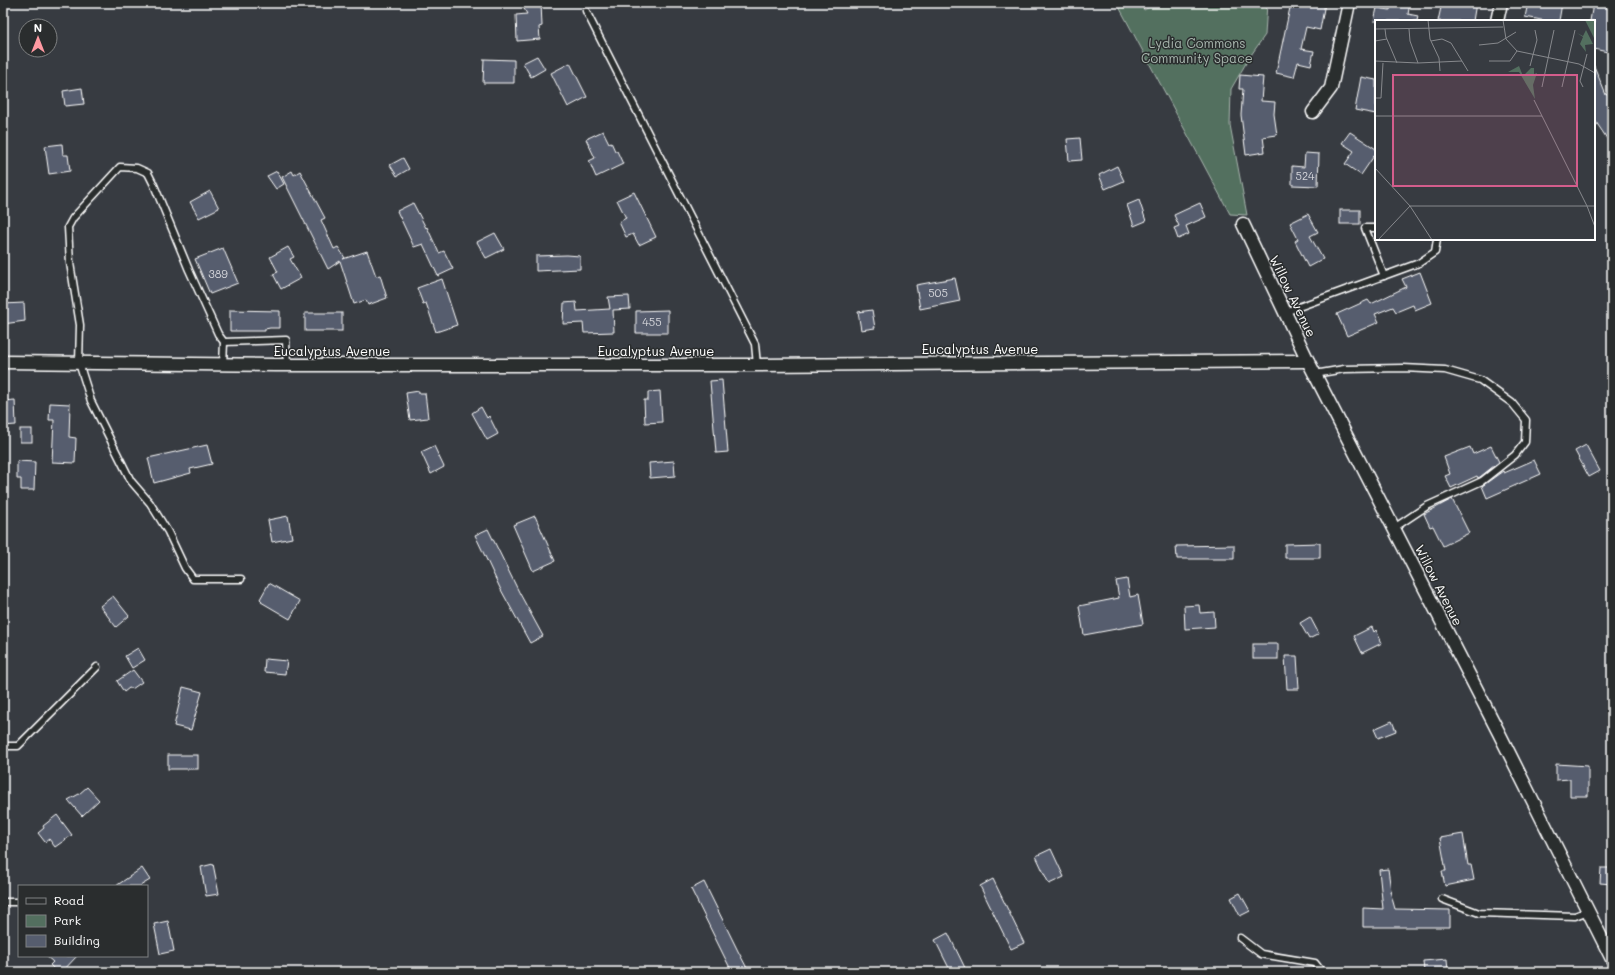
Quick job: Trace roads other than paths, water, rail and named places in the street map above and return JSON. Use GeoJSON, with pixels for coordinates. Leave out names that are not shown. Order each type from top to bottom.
{"type":"FeatureCollection","features":[{"type":"Feature","properties":{"kind":"street"},"geometry":{"type":"LineString","coordinates":[[1313,112],[1331,88],[1349,3]]}},
{"type":"Feature","properties":{"kind":"street"},"geometry":{"type":"LineString","coordinates":[[1497,20],[1501,3]]}},
{"type":"Feature","properties":{"kind":"street","name":"Willow Avenue"},"geometry":{"type":"LineString","coordinates":[[1243,224],[1308,361],[1499,733],[1612,959]]}},
{"type":"Feature","properties":{"kind":"street","name":"Eucalyptus Avenue"},"geometry":{"type":"LineString","coordinates":[[3,362],[223,365],[757,365],[1308,361]]}},
{"type":"Feature","properties":{"kind":"lane"},"geometry":{"type":"LineString","coordinates":[[586,11],[754,344],[757,365]]}},
{"type":"Feature","properties":{"kind":"lane"},"geometry":{"type":"LineString","coordinates":[[223,365],[224,342],[218,334],[189,270],[154,185],[148,174],[137,168],[120,167],[73,218],[68,227],[70,263],[80,325],[79,363],[90,401],[131,481],[150,503],[168,532],[185,568],[193,578],[241,578]]}},
{"type":"Feature","properties":{"kind":"lane"},"geometry":{"type":"LineString","coordinates":[[1375,228],[1365,228],[1384,276]]}},
{"type":"Feature","properties":{"kind":"lane"},"geometry":{"type":"LineString","coordinates":[[1285,312],[1419,263],[1435,252],[1436,240]]}},
{"type":"Feature","properties":{"kind":"lane"},"geometry":{"type":"LineString","coordinates":[[224,342],[286,340],[287,365]]}},
{"type":"Feature","properties":{"kind":"lane"},"geometry":{"type":"LineString","coordinates":[[1315,374],[1344,370],[1403,368],[1445,370],[1480,380],[1512,403],[1526,420],[1525,442],[1515,455],[1482,481],[1427,506],[1394,528]]}},
{"type":"Feature","properties":{"kind":"lane"},"geometry":{"type":"LineString","coordinates":[[3,746],[18,746],[97,667]]}},
{"type":"Feature","properties":{"kind":"lane"},"geometry":{"type":"LineString","coordinates":[[1442,899],[1480,913],[1575,916],[1588,911]]}},
{"type":"Feature","properties":{"kind":"lane"},"geometry":{"type":"LineString","coordinates":[[3,902],[18,902]]}},
{"type":"Feature","properties":{"kind":"lane"},"geometry":{"type":"LineString","coordinates":[[1240,938],[1261,954],[1315,964],[1322,972]]}},
{"type":"Feature","properties":{"kind":"park label","name":"Lydia Commons Community Space"},"geometry":{"type":"Point","coordinates":[1197,50]}}]}
